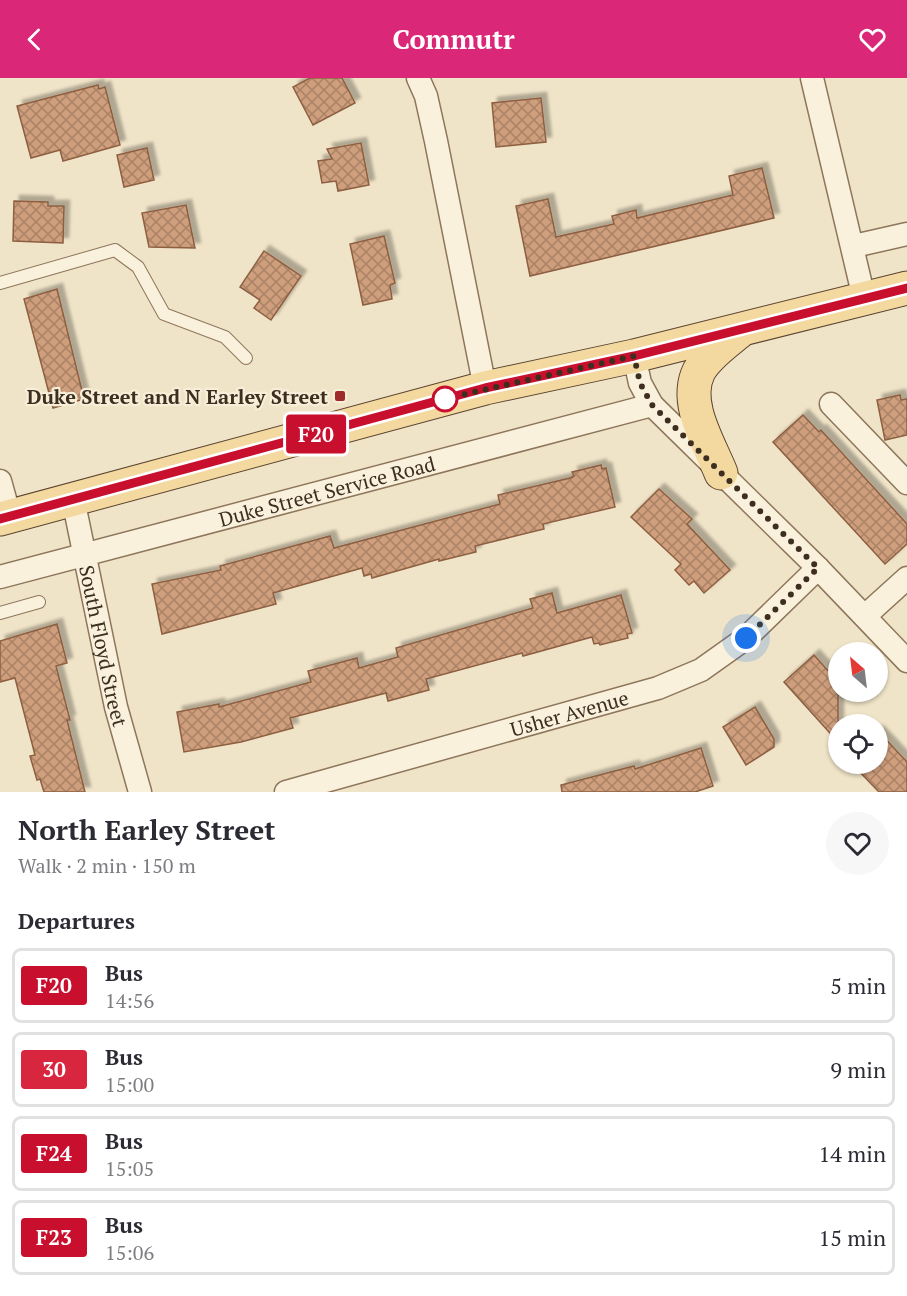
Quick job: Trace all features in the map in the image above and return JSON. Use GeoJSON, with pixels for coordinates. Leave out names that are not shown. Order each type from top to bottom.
{"type":"FeatureCollection","features":[{"type":"Feature","properties":{"kind":"main road"},"geometry":{"type":"LineString","coordinates":[[5,518],[485,388],[634,356],[907,288]]}},
{"type":"Feature","properties":{"kind":"main road"},"geometry":{"type":"LineString","coordinates":[[721,473],[697,413],[694,387],[704,364],[742,328]]}},
{"type":"Feature","properties":{"kind":"street"},"geometry":{"type":"LineString","coordinates":[[418,78],[426,96],[434,130],[485,388]]}},
{"type":"Feature","properties":{"kind":"street"},"geometry":{"type":"LineString","coordinates":[[812,78],[854,246],[864,298]]}},
{"type":"Feature","properties":{"kind":"street"},"geometry":{"type":"LineString","coordinates":[[854,246],[907,234]]}},
{"type":"Feature","properties":{"kind":"street"},"geometry":{"type":"LineString","coordinates":[[634,356],[640,383],[652,405],[818,568],[907,661]]}},
{"type":"Feature","properties":{"kind":"street"},"geometry":{"type":"LineString","coordinates":[[831,404],[904,477]]}},
{"type":"Feature","properties":{"kind":"street","name":"Duke Street Service Road"},"geometry":{"type":"LineString","coordinates":[[0,577],[652,405]]}},
{"type":"Feature","properties":{"kind":"street"},"geometry":{"type":"LineString","coordinates":[[0,481],[5,518]]}},
{"type":"Feature","properties":{"kind":"street","name":"South Floyd Street"},"geometry":{"type":"LineString","coordinates":[[72,499],[116,707],[140,792]]}},
{"type":"Feature","properties":{"kind":"street","name":"Usher Avenue"},"geometry":{"type":"LineString","coordinates":[[286,792],[658,688],[701,670],[746,638],[818,568]]}},
{"type":"Feature","properties":{"kind":"street"},"geometry":{"type":"LineString","coordinates":[[865,616],[907,578]]}},
{"type":"Feature","properties":{"kind":"lane"},"geometry":{"type":"LineString","coordinates":[[0,283],[115,250],[138,267],[165,314],[225,337],[246,358]]}},
{"type":"Feature","properties":{"kind":"lane"},"geometry":{"type":"LineString","coordinates":[[0,613],[39,602]]}},
{"type":"Feature","properties":{"kind":"building"},"geometry":{"type":"Polygon","coordinates":[[[310,78],[342,78],[355,103],[313,125],[293,87],[310,78]]]}},
{"type":"Feature","properties":{"kind":"building"},"geometry":{"type":"Polygon","coordinates":[[[98,85],[99,89],[105,87],[120,145],[63,161],[60,150],[31,158],[17,106],[98,85]]]}},
{"type":"Feature","properties":{"kind":"building"},"geometry":{"type":"Polygon","coordinates":[[[541,98],[546,142],[496,147],[492,103],[541,98]]]}},
{"type":"Feature","properties":{"kind":"building"},"geometry":{"type":"Polygon","coordinates":[[[361,143],[369,185],[338,191],[336,181],[322,183],[318,161],[332,159],[327,149],[361,143]]]}},
{"type":"Feature","properties":{"kind":"building"},"geometry":{"type":"Polygon","coordinates":[[[147,148],[154,180],[124,187],[117,155],[147,148]]]}},
{"type":"Feature","properties":{"kind":"building"},"geometry":{"type":"Polygon","coordinates":[[[762,168],[774,218],[530,276],[516,206],[548,199],[556,237],[614,224],[612,216],[636,210],[637,218],[733,195],[729,176],[762,168]]]}},
{"type":"Feature","properties":{"kind":"building"},"geometry":{"type":"Polygon","coordinates":[[[14,201],[48,202],[48,206],[64,206],[63,243],[13,241],[14,201]]]}},
{"type":"Feature","properties":{"kind":"building"},"geometry":{"type":"Polygon","coordinates":[[[186,205],[195,248],[149,247],[142,213],[186,205]]]}},
{"type":"Feature","properties":{"kind":"building"},"geometry":{"type":"Polygon","coordinates":[[[384,236],[395,283],[390,285],[392,299],[363,305],[350,244],[384,236]]]}},
{"type":"Feature","properties":{"kind":"building"},"geometry":{"type":"Polygon","coordinates":[[[264,251],[301,276],[271,320],[254,308],[260,300],[240,287],[264,251]]]}},
{"type":"Feature","properties":{"kind":"building"},"geometry":{"type":"Polygon","coordinates":[[[57,289],[84,399],[53,408],[24,299],[57,289]]]}},
{"type":"Feature","properties":{"kind":"building"},"geometry":{"type":"Polygon","coordinates":[[[900,395],[901,400],[907,399],[907,435],[885,440],[877,400],[900,395]]]}},
{"type":"Feature","properties":{"kind":"building"},"geometry":{"type":"Polygon","coordinates":[[[803,415],[819,432],[821,430],[907,524],[907,544],[885,564],[773,442],[803,415]]]}},
{"type":"Feature","properties":{"kind":"building"},"geometry":{"type":"Polygon","coordinates":[[[601,465],[602,469],[606,468],[615,507],[543,524],[544,529],[475,546],[476,552],[439,561],[439,559],[372,578],[371,574],[364,576],[362,568],[273,593],[276,604],[162,634],[152,584],[221,570],[220,566],[330,536],[334,548],[500,504],[498,495],[570,478],[574,476],[572,472],[601,465]]]}},
{"type":"Feature","properties":{"kind":"building"},"geometry":{"type":"Polygon","coordinates":[[[659,489],[692,519],[687,524],[730,570],[704,593],[694,581],[689,585],[675,570],[681,564],[631,517],[659,489]]]}},
{"type":"Feature","properties":{"kind":"building"},"geometry":{"type":"Polygon","coordinates":[[[552,593],[557,613],[621,595],[632,633],[627,634],[628,638],[600,645],[599,643],[594,644],[592,637],[523,656],[522,653],[426,679],[429,690],[388,701],[386,693],[290,718],[293,728],[241,742],[184,752],[177,712],[219,704],[219,707],[311,682],[308,671],[357,658],[359,668],[398,657],[396,648],[533,608],[530,599],[552,593]]]}},
{"type":"Feature","properties":{"kind":"building"},"geometry":{"type":"Polygon","coordinates":[[[57,624],[67,663],[56,666],[85,792],[44,792],[40,779],[37,780],[30,756],[35,755],[15,678],[0,682],[0,641],[57,624]]]}},
{"type":"Feature","properties":{"kind":"building"},"geometry":{"type":"Polygon","coordinates":[[[814,655],[828,671],[828,702],[838,702],[838,714],[828,714],[828,731],[784,682],[814,655]]]}},
{"type":"Feature","properties":{"kind":"building"},"geometry":{"type":"Polygon","coordinates":[[[755,707],[774,739],[774,747],[746,765],[723,727],[755,707]]]}},
{"type":"Feature","properties":{"kind":"building"},"geometry":{"type":"Polygon","coordinates":[[[888,742],[907,762],[907,792],[879,792],[862,774],[888,774],[888,742]]]}},
{"type":"Feature","properties":{"kind":"building"},"geometry":{"type":"Polygon","coordinates":[[[701,748],[713,786],[695,792],[562,792],[561,785],[634,766],[635,769],[701,748]]]}},
{"type":"Feature","properties":{"kind":"bus line","name":"F20"},"geometry":{"type":"LineString","coordinates":[[0,519],[485,388],[634,356],[907,288]]}},
{"type":"Feature","properties":{"kind":"place","name":"Duke Street and N Earley Street"},"geometry":{"type":"Point","coordinates":[340,396]}},
{"type":"Feature","properties":{"kind":"route"},"geometry":{"type":"LineString","coordinates":[[445,399],[439,400],[634,356],[640,383],[652,405],[818,568],[746,638]]}}]}
